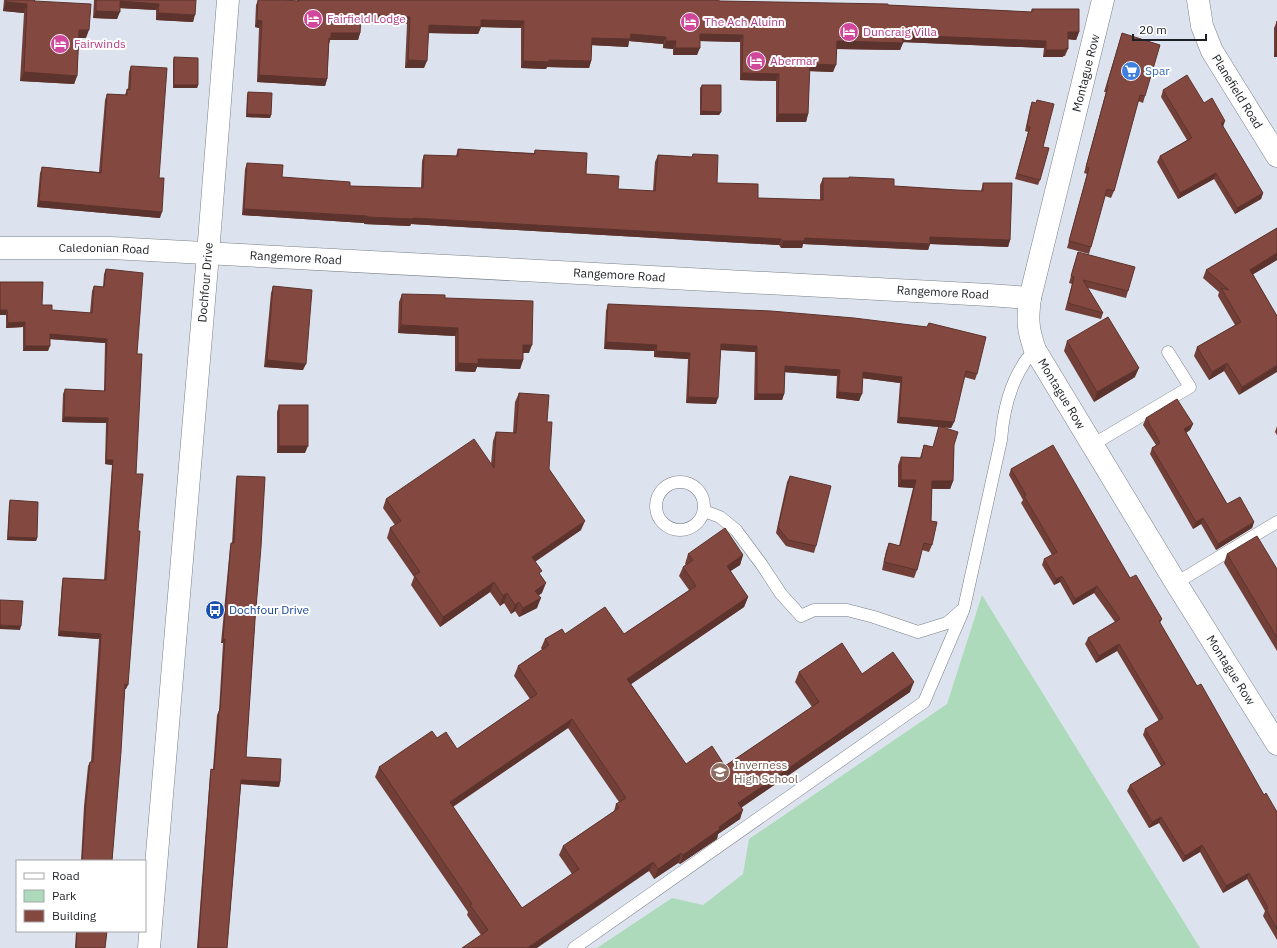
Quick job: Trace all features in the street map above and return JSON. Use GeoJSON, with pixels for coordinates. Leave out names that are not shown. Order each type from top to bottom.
{"type":"FeatureCollection","features":[{"type":"Feature","properties":{"kind":"street","name":"Dochfour Drive"},"geometry":{"type":"LineString","coordinates":[[149,948],[228,0]]}},
{"type":"Feature","properties":{"kind":"street","name":"Montague Row"},"geometry":{"type":"LineString","coordinates":[[1104,0],[1030,298],[1028,316],[1029,333],[1035,350],[1092,445],[1277,744]]}},
{"type":"Feature","properties":{"kind":"street","name":"Planefield Road"},"geometry":{"type":"LineString","coordinates":[[1198,0],[1202,26],[1212,51],[1277,156]]}},
{"type":"Feature","properties":{"kind":"street","name":"Caledonian Road"},"geometry":{"type":"LineString","coordinates":[[0,248],[111,248],[208,254]]}},
{"type":"Feature","properties":{"kind":"street","name":"Rangemore Road"},"geometry":{"type":"LineString","coordinates":[[208,254],[610,274],[1030,298]]}},
{"type":"Feature","properties":{"kind":"lane"},"geometry":{"type":"LineString","coordinates":[[574,948],[924,702],[964,608],[1001,440],[1003,416],[1010,393],[1023,364],[1035,350]]}},
{"type":"Feature","properties":{"kind":"lane"},"geometry":{"type":"LineString","coordinates":[[1092,445],[1190,387],[1168,352]]}},
{"type":"Feature","properties":{"kind":"lane"},"geometry":{"type":"LineString","coordinates":[[674,482],[686,482],[697,488],[702,495],[705,502],[704,511],[702,518],[697,524],[690,528],[675,529],[667,526],[661,521],[657,514],[657,498],[667,485],[674,482]]}},
{"type":"Feature","properties":{"kind":"lane"},"geometry":{"type":"LineString","coordinates":[[704,511],[720,517],[736,530],[781,594],[801,616],[814,610],[847,610],[874,617],[918,632],[946,623],[964,608]]}},
{"type":"Feature","properties":{"kind":"lane"},"geometry":{"type":"LineString","coordinates":[[1176,583],[1277,522]]}},
{"type":"Feature","properties":{"kind":"green space"},"geometry":{"type":"Polygon","coordinates":[[[982,595],[1200,948],[597,948],[672,898],[703,905],[743,874],[749,839],[947,704],[982,595]]]}},
{"type":"Feature","properties":{"kind":"building","name":"Fairwinds"},"geometry":{"type":"Polygon","coordinates":[[[6,0],[35,0],[34,1],[91,4],[89,30],[79,30],[77,76],[24,72],[27,4],[6,2],[6,0]]]}},
{"type":"Feature","properties":{"kind":"building"},"geometry":{"type":"Polygon","coordinates":[[[96,0],[196,0],[195,15],[158,13],[159,4],[120,1],[120,12],[96,11],[96,0]]]}},
{"type":"Feature","properties":{"kind":"building"},"geometry":{"type":"Polygon","coordinates":[[[258,0],[719,0],[888,4],[1032,12],[1032,9],[1079,9],[1079,32],[1068,32],[1068,49],[1066,48],[1066,50],[1046,50],[1046,41],[903,35],[903,43],[837,41],[836,65],[810,64],[808,114],[778,114],[779,74],[742,73],[743,35],[700,34],[700,48],[675,48],[676,41],[666,41],[666,37],[631,34],[630,39],[592,38],[591,61],[523,61],[524,21],[481,20],[481,27],[429,25],[427,61],[408,60],[410,17],[361,14],[360,33],[331,33],[331,39],[329,38],[327,79],[259,75],[262,21],[257,20],[258,0]]]}},
{"type":"Feature","properties":{"kind":"building"},"geometry":{"type":"Polygon","coordinates":[[[1277,21],[1277,50],[1276,50],[1277,21]]]}},
{"type":"Feature","properties":{"kind":"building"},"geometry":{"type":"Polygon","coordinates":[[[1122,33],[1160,45],[1145,96],[1140,95],[1114,191],[1107,189],[1091,247],[1069,241],[1089,168],[1086,167],[1122,33]]]}},
{"type":"Feature","properties":{"kind":"building"},"geometry":{"type":"Polygon","coordinates":[[[174,57],[198,58],[198,85],[174,85],[174,57]]]}},
{"type":"Feature","properties":{"kind":"building"},"geometry":{"type":"Polygon","coordinates":[[[131,66],[167,68],[159,178],[164,178],[162,212],[39,201],[42,167],[101,173],[107,94],[127,95],[127,89],[130,90],[131,66]]]}},
{"type":"Feature","properties":{"kind":"building"},"geometry":{"type":"Polygon","coordinates":[[[1187,75],[1204,103],[1212,98],[1225,121],[1221,123],[1263,193],[1237,208],[1216,173],[1180,193],[1160,156],[1192,138],[1163,90],[1187,75]]]}},
{"type":"Feature","properties":{"kind":"building"},"geometry":{"type":"Polygon","coordinates":[[[702,85],[721,85],[721,112],[701,111],[702,85]]]}},
{"type":"Feature","properties":{"kind":"building"},"geometry":{"type":"Polygon","coordinates":[[[248,92],[272,93],[271,115],[247,114],[248,92]]]}},
{"type":"Feature","properties":{"kind":"building"},"geometry":{"type":"Polygon","coordinates":[[[1037,100],[1054,104],[1043,147],[1049,148],[1040,180],[1017,174],[1030,127],[1027,126],[1032,102],[1036,103],[1037,100]]]}},
{"type":"Feature","properties":{"kind":"building"},"geometry":{"type":"Polygon","coordinates":[[[458,149],[535,154],[535,150],[587,153],[586,174],[619,176],[618,189],[655,191],[658,155],[692,157],[693,154],[718,155],[717,183],[758,184],[758,198],[823,200],[823,178],[849,177],[894,179],[894,186],[983,191],[983,183],[1012,183],[1010,240],[930,237],[930,244],[805,238],[804,241],[783,241],[781,239],[244,209],[247,163],[283,165],[282,177],[350,182],[350,186],[423,188],[424,155],[458,156],[458,149]]]}},
{"type":"Feature","properties":{"kind":"building"},"geometry":{"type":"Polygon","coordinates":[[[1277,228],[1277,253],[1250,270],[1277,316],[1277,365],[1242,387],[1227,363],[1212,372],[1197,347],[1241,322],[1221,288],[1229,290],[1206,270],[1277,228]]]}},
{"type":"Feature","properties":{"kind":"building"},"geometry":{"type":"Polygon","coordinates":[[[1078,252],[1135,267],[1128,291],[1083,280],[1103,313],[1068,303],[1074,277],[1071,276],[1078,252]]]}},
{"type":"Feature","properties":{"kind":"building"},"geometry":{"type":"Polygon","coordinates":[[[106,269],[143,273],[137,354],[142,354],[136,474],[143,474],[128,685],[125,684],[112,860],[82,860],[90,762],[93,762],[101,634],[59,631],[63,578],[106,580],[113,460],[106,460],[108,418],[64,417],[65,389],[105,391],[107,339],[50,334],[50,346],[25,346],[25,322],[8,323],[7,310],[0,310],[0,282],[43,282],[42,305],[52,305],[52,310],[92,313],[94,286],[104,287],[106,269]]]}},
{"type":"Feature","properties":{"kind":"building"},"geometry":{"type":"Polygon","coordinates":[[[273,286],[312,290],[306,364],[267,360],[273,286]]]}},
{"type":"Feature","properties":{"kind":"building"},"geometry":{"type":"Polygon","coordinates":[[[402,294],[445,295],[445,298],[533,301],[532,345],[523,345],[523,360],[478,359],[478,364],[458,363],[458,328],[401,325],[402,294]]]}},
{"type":"Feature","properties":{"kind":"building"},"geometry":{"type":"Polygon","coordinates":[[[608,304],[771,311],[854,318],[927,327],[929,323],[986,337],[977,374],[966,371],[954,422],[899,417],[902,377],[863,372],[862,394],[838,392],[840,370],[785,366],[784,394],[757,394],[757,346],[721,344],[718,398],[688,397],[690,353],[656,351],[657,345],[606,342],[608,304]]]}},
{"type":"Feature","properties":{"kind":"building"},"geometry":{"type":"Polygon","coordinates":[[[1108,317],[1139,368],[1097,392],[1067,341],[1108,317]]]}},
{"type":"Feature","properties":{"kind":"building"},"geometry":{"type":"Polygon","coordinates":[[[519,393],[549,395],[547,422],[552,422],[549,469],[585,521],[532,557],[542,571],[539,573],[546,583],[535,591],[541,598],[523,608],[519,602],[515,605],[507,593],[503,596],[494,582],[443,617],[414,575],[420,572],[390,528],[401,521],[386,499],[474,439],[494,468],[496,432],[516,433],[519,393]]]}},
{"type":"Feature","properties":{"kind":"building"},"geometry":{"type":"Polygon","coordinates":[[[1177,399],[1193,424],[1184,429],[1227,504],[1240,497],[1254,522],[1218,544],[1203,518],[1196,522],[1152,448],[1160,443],[1146,418],[1177,399]]]}},
{"type":"Feature","properties":{"kind":"building"},"geometry":{"type":"Polygon","coordinates":[[[279,405],[308,405],[308,446],[279,446],[279,405]]]}},
{"type":"Feature","properties":{"kind":"building"},"geometry":{"type":"Polygon","coordinates":[[[939,426],[958,432],[954,445],[953,481],[932,481],[931,521],[937,522],[932,545],[924,543],[917,570],[884,562],[889,543],[900,546],[916,480],[901,480],[901,457],[921,458],[924,445],[933,447],[939,426]]]}},
{"type":"Feature","properties":{"kind":"building"},"geometry":{"type":"Polygon","coordinates":[[[1053,445],[1130,578],[1136,575],[1162,619],[1159,621],[1197,686],[1201,684],[1264,795],[1266,793],[1277,812],[1277,929],[1266,909],[1268,908],[1249,873],[1226,886],[1202,845],[1185,856],[1161,817],[1152,822],[1130,785],[1165,764],[1145,729],[1163,718],[1119,644],[1099,656],[1088,638],[1120,619],[1097,586],[1075,599],[1062,576],[1056,579],[1044,559],[1057,552],[1024,496],[1026,495],[1011,469],[1053,445]]]}},
{"type":"Feature","properties":{"kind":"building"},"geometry":{"type":"Polygon","coordinates":[[[237,476],[265,477],[246,757],[281,759],[280,782],[241,780],[227,948],[198,948],[211,769],[214,770],[220,711],[225,639],[223,639],[231,543],[234,543],[237,476]]]}},
{"type":"Feature","properties":{"kind":"building"},"geometry":{"type":"Polygon","coordinates":[[[790,476],[831,486],[816,546],[788,540],[778,527],[790,476]]]}},
{"type":"Feature","properties":{"kind":"building"},"geometry":{"type":"Polygon","coordinates":[[[10,500],[38,502],[37,538],[8,537],[10,500]]]}},
{"type":"Feature","properties":{"kind":"building"},"geometry":{"type":"Polygon","coordinates":[[[725,528],[743,555],[727,566],[748,597],[627,679],[686,764],[712,746],[725,766],[819,702],[799,672],[842,643],[862,674],[893,652],[914,682],[738,803],[743,810],[719,827],[720,829],[683,855],[681,853],[658,869],[653,862],[527,948],[462,948],[488,930],[379,767],[432,731],[437,738],[446,732],[457,749],[537,694],[518,666],[549,645],[545,639],[562,629],[565,634],[605,607],[624,634],[696,586],[683,567],[693,560],[688,554],[725,528]],[[572,719],[450,802],[522,908],[579,869],[563,846],[619,808],[616,804],[626,798],[572,719]]]}},
{"type":"Feature","properties":{"kind":"building"},"geometry":{"type":"Polygon","coordinates":[[[1257,536],[1277,569],[1277,638],[1227,554],[1257,536]]]}},
{"type":"Feature","properties":{"kind":"building"},"geometry":{"type":"Polygon","coordinates":[[[0,600],[23,601],[21,626],[0,625],[0,600]]]}},
{"type":"Feature","properties":{"kind":"building"},"geometry":{"type":"Polygon","coordinates":[[[77,932],[107,932],[105,948],[76,948],[77,932]]]}},
{"type":"Feature","properties":{"kind":"place","name":"Fairfield Lodge"},"geometry":{"type":"Point","coordinates":[313,19]}},
{"type":"Feature","properties":{"kind":"place","name":"The Ach Aluinn"},"geometry":{"type":"Point","coordinates":[690,22]}},
{"type":"Feature","properties":{"kind":"place","name":"Duncraig Villa"},"geometry":{"type":"Point","coordinates":[849,32]}},
{"type":"Feature","properties":{"kind":"place","name":"Fairwinds"},"geometry":{"type":"Point","coordinates":[60,44]}},
{"type":"Feature","properties":{"kind":"place","name":"Abermar"},"geometry":{"type":"Point","coordinates":[756,61]}},
{"type":"Feature","properties":{"kind":"place","name":"Spar"},"geometry":{"type":"Point","coordinates":[1131,71]}},
{"type":"Feature","properties":{"kind":"place","name":"Dochfour Drive"},"geometry":{"type":"Point","coordinates":[215,610]}},
{"type":"Feature","properties":{"kind":"place","name":"Inverness High School"},"geometry":{"type":"Point","coordinates":[720,772]}}]}
